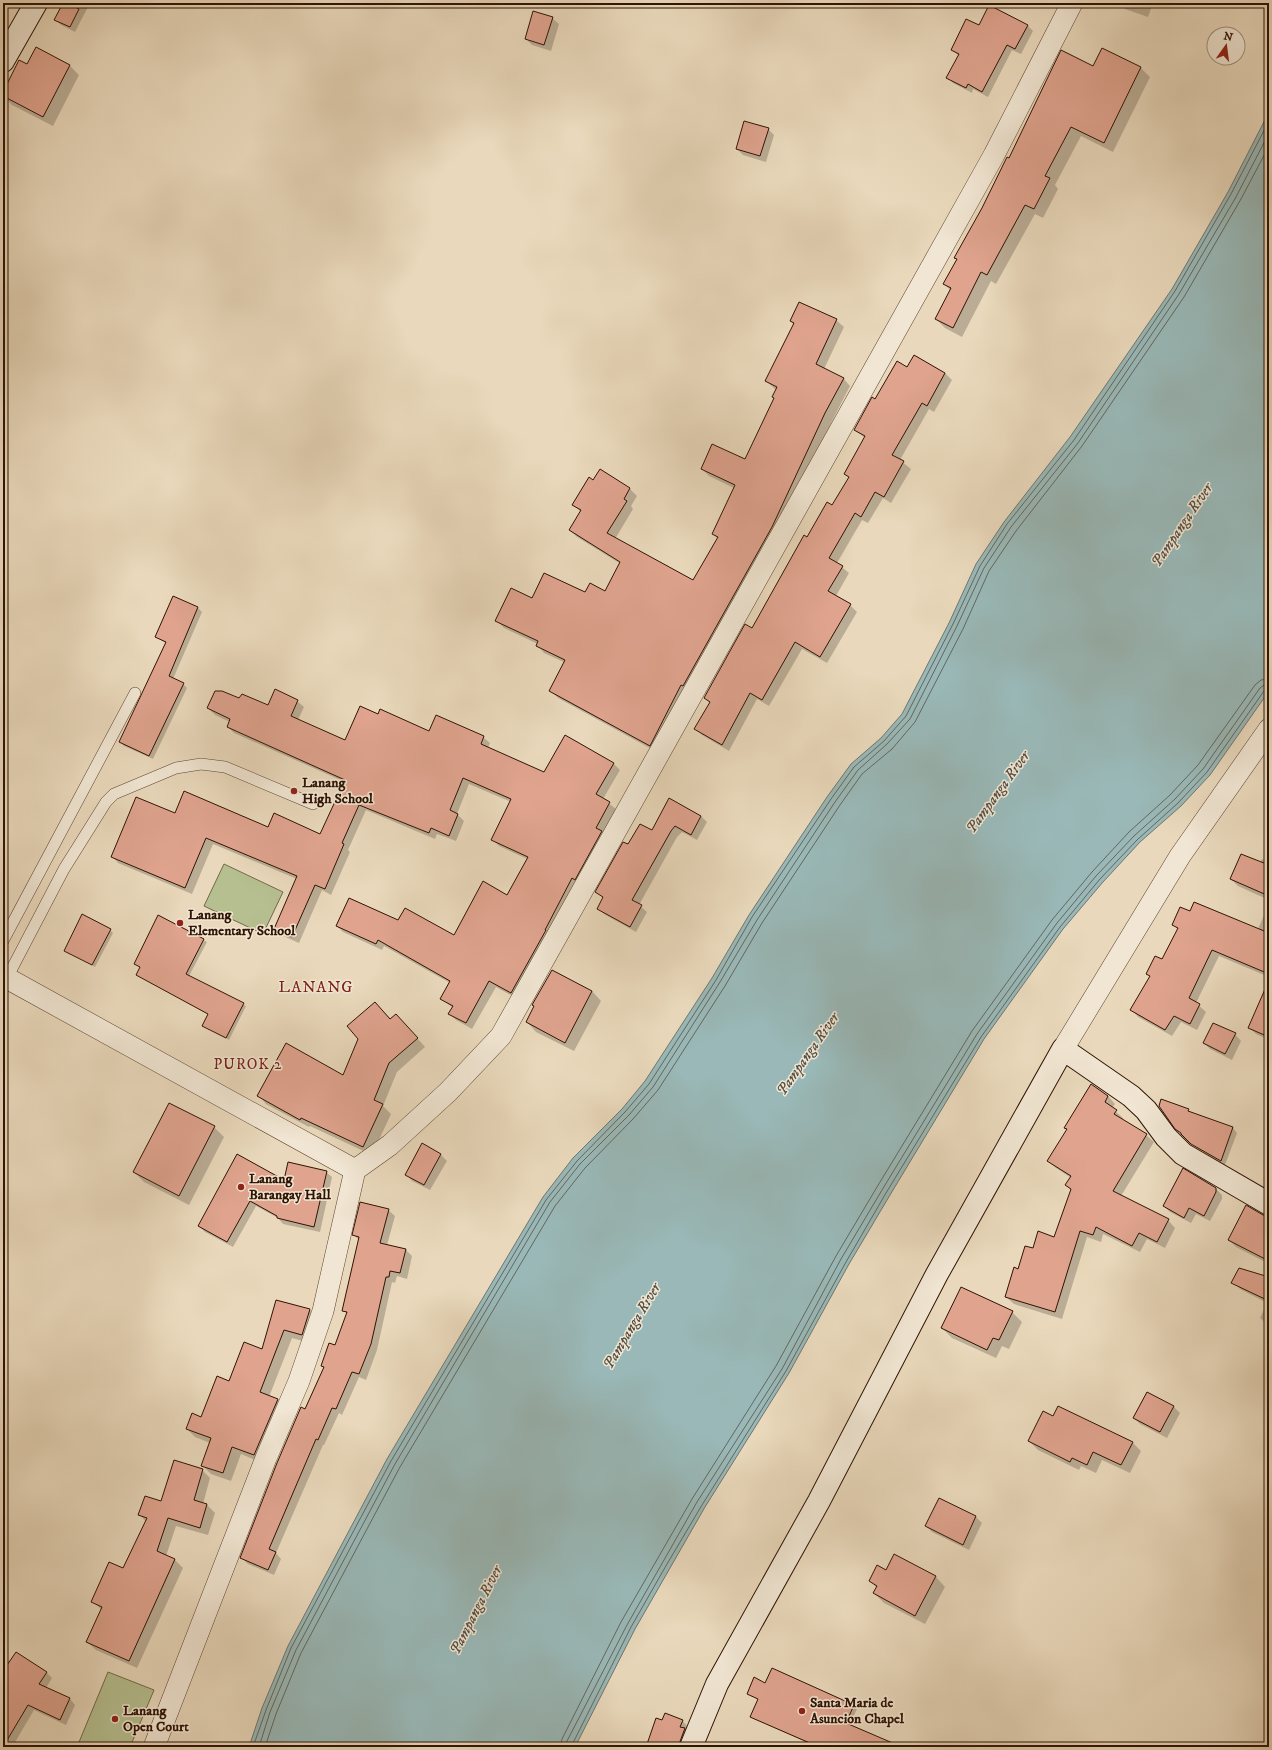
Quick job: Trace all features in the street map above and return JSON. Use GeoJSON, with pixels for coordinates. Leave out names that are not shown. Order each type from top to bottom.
{"type":"FeatureCollection","features":[{"type":"Feature","properties":{"kind":"street"},"geometry":{"type":"LineString","coordinates":[[3,61],[36,3]]}},
{"type":"Feature","properties":{"kind":"street"},"geometry":{"type":"LineString","coordinates":[[154,1747],[266,1458],[299,1381],[323,1311],[356,1170],[390,1145],[448,1092],[501,1036],[994,156],[1072,3]]}},
{"type":"Feature","properties":{"kind":"street"},"geometry":{"type":"LineString","coordinates":[[691,1747],[717,1684],[819,1501],[937,1274],[1063,1049],[1180,856],[1269,729]]}},
{"type":"Feature","properties":{"kind":"street"},"geometry":{"type":"LineString","coordinates":[[5,977],[356,1170]]}},
{"type":"Feature","properties":{"kind":"street"},"geometry":{"type":"LineString","coordinates":[[1063,1049],[1131,1096],[1146,1110],[1166,1137],[1183,1154],[1269,1204]]}},
{"type":"Feature","properties":{"kind":"lane"},"geometry":{"type":"LineString","coordinates":[[3,941],[135,693]]}},
{"type":"Feature","properties":{"kind":"lane"},"geometry":{"type":"LineString","coordinates":[[5,977],[64,869],[106,802],[114,794],[176,768],[201,764],[226,767],[313,804]]}},
{"type":"Feature","properties":{"kind":"green space"},"geometry":{"type":"Polygon","coordinates":[[[224,864],[283,892],[263,934],[204,906],[224,864]]]}},
{"type":"Feature","properties":{"kind":"green space","name":"Lanang Open Court"},"geometry":{"type":"Polygon","coordinates":[[[108,1672],[154,1690],[130,1747],[77,1747],[108,1672]]]}},
{"type":"Feature","properties":{"kind":"water","name":"Pampanga River"},"geometry":{"type":"Polygon","coordinates":[[[1269,112],[1269,691],[1210,775],[1181,806],[1140,842],[1063,929],[984,1039],[849,1264],[789,1373],[705,1507],[635,1629],[575,1747],[249,1747],[262,1708],[288,1646],[387,1459],[543,1197],[573,1158],[622,1109],[645,1081],[712,978],[749,915],[827,797],[851,764],[881,738],[902,714],[949,623],[976,564],[1004,522],[1070,437],[1172,289],[1228,192],[1269,112]]]}},
{"type":"Feature","properties":{"kind":"building"},"geometry":{"type":"Polygon","coordinates":[[[63,3],[68,3],[79,9],[70,27],[54,20],[63,3]]]}},
{"type":"Feature","properties":{"kind":"building"},"geometry":{"type":"Polygon","coordinates":[[[989,5],[1028,25],[1015,49],[1007,45],[982,92],[968,84],[966,88],[946,78],[959,54],[951,50],[966,19],[979,25],[989,5]]]}},
{"type":"Feature","properties":{"kind":"building"},"geometry":{"type":"Polygon","coordinates":[[[533,11],[553,17],[544,45],[525,39],[533,11]]]}},
{"type":"Feature","properties":{"kind":"building"},"geometry":{"type":"Polygon","coordinates":[[[36,47],[70,65],[43,117],[3,96],[3,92],[19,60],[27,64],[36,47]]]}},
{"type":"Feature","properties":{"kind":"building"},"geometry":{"type":"Polygon","coordinates":[[[1102,48],[1141,67],[1104,143],[1071,127],[1045,176],[1050,178],[1034,209],[1025,205],[987,275],[981,272],[953,328],[935,319],[951,288],[943,284],[957,259],[954,258],[982,208],[1007,157],[1009,158],[1061,50],[1093,66],[1102,48]]]}},
{"type":"Feature","properties":{"kind":"building"},"geometry":{"type":"Polygon","coordinates":[[[744,121],[769,128],[760,156],[736,149],[744,121]]]}},
{"type":"Feature","properties":{"kind":"building"},"geometry":{"type":"Polygon","coordinates":[[[799,302],[837,319],[816,364],[844,378],[825,413],[772,527],[683,686],[681,685],[650,746],[549,691],[565,660],[536,646],[538,641],[495,621],[511,588],[532,598],[544,573],[585,592],[590,583],[605,591],[620,562],[569,530],[581,510],[572,505],[589,477],[593,480],[600,469],[630,488],[624,499],[627,501],[607,533],[693,580],[718,537],[712,534],[735,485],[701,469],[712,444],[745,459],[774,398],[772,397],[777,387],[765,381],[794,323],[790,321],[799,302]]]}},
{"type":"Feature","properties":{"kind":"building"},"geometry":{"type":"Polygon","coordinates":[[[914,355],[945,373],[927,406],[922,403],[892,455],[904,461],[884,497],[875,492],[861,517],[855,513],[829,558],[843,566],[828,591],[851,604],[820,657],[795,642],[762,700],[750,693],[722,745],[694,729],[710,702],[704,698],[745,624],[752,628],[804,535],[807,537],[827,502],[832,505],[849,477],[844,474],[865,436],[854,430],[872,397],[875,399],[897,361],[907,367],[914,355]]]}},
{"type":"Feature","properties":{"kind":"building"},"geometry":{"type":"Polygon","coordinates":[[[173,596],[198,607],[169,676],[184,683],[149,756],[119,742],[166,642],[155,637],[173,596]]]}},
{"type":"Feature","properties":{"kind":"building"},"geometry":{"type":"Polygon","coordinates":[[[275,689],[298,700],[291,716],[345,740],[360,706],[378,714],[380,709],[429,731],[436,715],[484,736],[481,744],[544,772],[565,735],[614,763],[596,794],[610,802],[596,828],[602,831],[575,880],[572,878],[546,930],[511,993],[489,981],[466,1023],[448,1014],[453,1006],[440,999],[450,981],[378,940],[376,944],[336,926],[349,898],[398,920],[405,908],[454,935],[483,881],[507,895],[528,857],[491,840],[511,799],[463,778],[450,810],[458,814],[449,836],[431,828],[429,833],[359,805],[342,843],[344,844],[325,889],[315,885],[292,937],[274,929],[297,876],[206,838],[185,888],[111,857],[136,797],[175,813],[184,791],[268,827],[274,813],[320,834],[345,780],[227,727],[230,719],[207,708],[215,691],[222,691],[239,698],[242,694],[268,705],[275,689]]]}},
{"type":"Feature","properties":{"kind":"building"},"geometry":{"type":"Polygon","coordinates":[[[669,798],[701,816],[691,835],[675,826],[671,831],[632,900],[642,905],[630,927],[597,909],[603,897],[595,892],[623,842],[628,844],[640,824],[652,830],[669,798]]]}},
{"type":"Feature","properties":{"kind":"building"},"geometry":{"type":"Polygon","coordinates":[[[1241,854],[1269,865],[1269,896],[1230,879],[1241,854]]]}},
{"type":"Feature","properties":{"kind":"building"},"geometry":{"type":"Polygon","coordinates":[[[1194,902],[1269,933],[1269,974],[1212,950],[1189,998],[1200,1004],[1190,1024],[1174,1016],[1165,1030],[1130,1010],[1150,976],[1146,974],[1155,956],[1162,959],[1178,928],[1172,925],[1180,907],[1190,911],[1194,902]]]}},
{"type":"Feature","properties":{"kind":"building"},"geometry":{"type":"Polygon","coordinates":[[[82,914],[111,929],[92,965],[64,951],[82,914]]]}},
{"type":"Feature","properties":{"kind":"building"},"geometry":{"type":"Polygon","coordinates":[[[158,915],[204,939],[186,974],[244,1003],[226,1038],[202,1026],[208,1014],[136,975],[140,967],[134,964],[158,915]]]}},
{"type":"Feature","properties":{"kind":"building"},"geometry":{"type":"Polygon","coordinates":[[[552,970],[592,991],[565,1043],[526,1022],[534,1006],[532,1005],[552,970]]]}},
{"type":"Feature","properties":{"kind":"building"},"geometry":{"type":"Polygon","coordinates":[[[1269,980],[1269,1037],[1248,1028],[1269,980]]]}},
{"type":"Feature","properties":{"kind":"building"},"geometry":{"type":"Polygon","coordinates":[[[375,1002],[390,1019],[396,1014],[418,1038],[389,1063],[374,1100],[383,1104],[363,1147],[301,1118],[300,1120],[257,1096],[286,1043],[343,1075],[358,1039],[347,1026],[375,1002]]]}},
{"type":"Feature","properties":{"kind":"building"},"geometry":{"type":"Polygon","coordinates":[[[1213,1023],[1236,1033],[1225,1054],[1203,1043],[1213,1023]]]}},
{"type":"Feature","properties":{"kind":"building"},"geometry":{"type":"Polygon","coordinates":[[[1091,1084],[1108,1096],[1105,1102],[1117,1110],[1114,1114],[1147,1134],[1113,1191],[1169,1219],[1157,1242],[1139,1233],[1132,1246],[1096,1227],[1093,1235],[1080,1231],[1055,1312],[1005,1297],[1014,1267],[1018,1269],[1025,1246],[1033,1248],[1038,1231],[1054,1237],[1071,1189],[1065,1185],[1071,1176],[1047,1161],[1067,1129],[1064,1128],[1091,1084]]]}},
{"type":"Feature","properties":{"kind":"building"},"geometry":{"type":"Polygon","coordinates":[[[1161,1099],[1189,1109],[1188,1111],[1233,1127],[1221,1161],[1191,1144],[1175,1129],[1159,1106],[1161,1099]]]}},
{"type":"Feature","properties":{"kind":"building"},"geometry":{"type":"Polygon","coordinates":[[[169,1103],[215,1126],[179,1196],[133,1172],[169,1103]]]}},
{"type":"Feature","properties":{"kind":"building"},"geometry":{"type":"Polygon","coordinates":[[[422,1143],[441,1154],[424,1185],[405,1175],[422,1143]]]}},
{"type":"Feature","properties":{"kind":"building"},"geometry":{"type":"Polygon","coordinates":[[[237,1154],[284,1180],[288,1162],[327,1171],[314,1227],[277,1218],[277,1216],[250,1201],[227,1242],[198,1226],[237,1154]]]}},
{"type":"Feature","properties":{"kind":"building"},"geometry":{"type":"Polygon","coordinates":[[[1183,1168],[1216,1188],[1216,1192],[1204,1216],[1189,1208],[1184,1218],[1163,1206],[1183,1168]]]}},
{"type":"Feature","properties":{"kind":"building"},"geometry":{"type":"Polygon","coordinates":[[[360,1202],[389,1209],[380,1243],[406,1249],[400,1273],[390,1271],[389,1277],[386,1277],[371,1344],[359,1374],[352,1372],[336,1409],[332,1408],[318,1440],[316,1439],[269,1549],[276,1552],[268,1570],[240,1558],[277,1463],[301,1407],[305,1409],[324,1367],[321,1366],[329,1343],[335,1345],[347,1312],[342,1311],[359,1237],[352,1235],[360,1202]]]}},
{"type":"Feature","properties":{"kind":"building"},"geometry":{"type":"Polygon","coordinates":[[[1246,1205],[1263,1215],[1269,1216],[1269,1261],[1228,1240],[1246,1205]]]}},
{"type":"Feature","properties":{"kind":"building"},"geometry":{"type":"Polygon","coordinates":[[[1239,1268],[1269,1277],[1269,1301],[1231,1283],[1239,1268]]]}},
{"type":"Feature","properties":{"kind":"building"},"geometry":{"type":"Polygon","coordinates":[[[961,1287],[1013,1311],[999,1340],[993,1338],[987,1350],[941,1328],[961,1287]]]}},
{"type":"Feature","properties":{"kind":"building"},"geometry":{"type":"Polygon","coordinates":[[[276,1300],[310,1309],[302,1335],[284,1330],[260,1392],[278,1399],[254,1455],[232,1447],[223,1473],[201,1466],[211,1438],[186,1429],[192,1413],[201,1417],[217,1376],[229,1381],[244,1342],[262,1349],[276,1300]]]}},
{"type":"Feature","properties":{"kind":"building"},"geometry":{"type":"Polygon","coordinates":[[[1147,1392],[1174,1406],[1160,1432],[1133,1418],[1147,1392]]]}},
{"type":"Feature","properties":{"kind":"building"},"geometry":{"type":"Polygon","coordinates":[[[1058,1406],[1133,1442],[1121,1465],[1093,1452],[1087,1465],[1072,1458],[1070,1462],[1028,1441],[1043,1411],[1053,1416],[1058,1406]]]}},
{"type":"Feature","properties":{"kind":"building"},"geometry":{"type":"Polygon","coordinates":[[[174,1460],[203,1469],[194,1500],[207,1504],[200,1528],[168,1518],[157,1551],[175,1559],[129,1661],[86,1642],[102,1607],[91,1602],[109,1562],[123,1568],[147,1518],[138,1515],[145,1496],[161,1501],[174,1460]]]}},
{"type":"Feature","properties":{"kind":"building"},"geometry":{"type":"Polygon","coordinates":[[[939,1498],[976,1516],[963,1545],[925,1526],[939,1498]]]}},
{"type":"Feature","properties":{"kind":"building"},"geometry":{"type":"Polygon","coordinates":[[[894,1554],[936,1576],[915,1616],[873,1593],[877,1586],[869,1581],[877,1565],[886,1570],[894,1554]]]}},
{"type":"Feature","properties":{"kind":"building"},"geometry":{"type":"Polygon","coordinates":[[[16,1652],[47,1672],[39,1684],[70,1698],[60,1720],[28,1705],[3,1747],[3,1671],[16,1652]]]}},
{"type":"Feature","properties":{"kind":"building","name":"Santa Maria de Asuncion Chapel"},"geometry":{"type":"Polygon","coordinates":[[[772,1668],[854,1705],[846,1723],[902,1747],[819,1747],[750,1717],[758,1699],[747,1694],[754,1677],[765,1683],[772,1668]]]}},
{"type":"Feature","properties":{"kind":"building"},"geometry":{"type":"Polygon","coordinates":[[[665,1713],[683,1720],[680,1727],[685,1728],[678,1747],[646,1747],[656,1718],[662,1720],[665,1713]]]}},
{"type":"Feature","properties":{"kind":"place","name":"Lanang High School"},"geometry":{"type":"Point","coordinates":[294,791]}},
{"type":"Feature","properties":{"kind":"place","name":"Lanang Elementary School"},"geometry":{"type":"Point","coordinates":[180,923]}},
{"type":"Feature","properties":{"kind":"place","name":"Lanang Barangay Hall"},"geometry":{"type":"Point","coordinates":[241,1187]}},
{"type":"Feature","properties":{"kind":"place","name":"Santa Maria de Asuncion Chapel"},"geometry":{"type":"Point","coordinates":[802,1711]}},
{"type":"Feature","properties":{"kind":"place","name":"Lanang Open Court"},"geometry":{"type":"Point","coordinates":[115,1719]}},
{"type":"Feature","properties":{"kind":"district","name":"LANANG"},"geometry":{"type":"Point","coordinates":[316,987]}},
{"type":"Feature","properties":{"kind":"district","name":"PUROK 2"},"geometry":{"type":"Point","coordinates":[248,1064]}}]}
